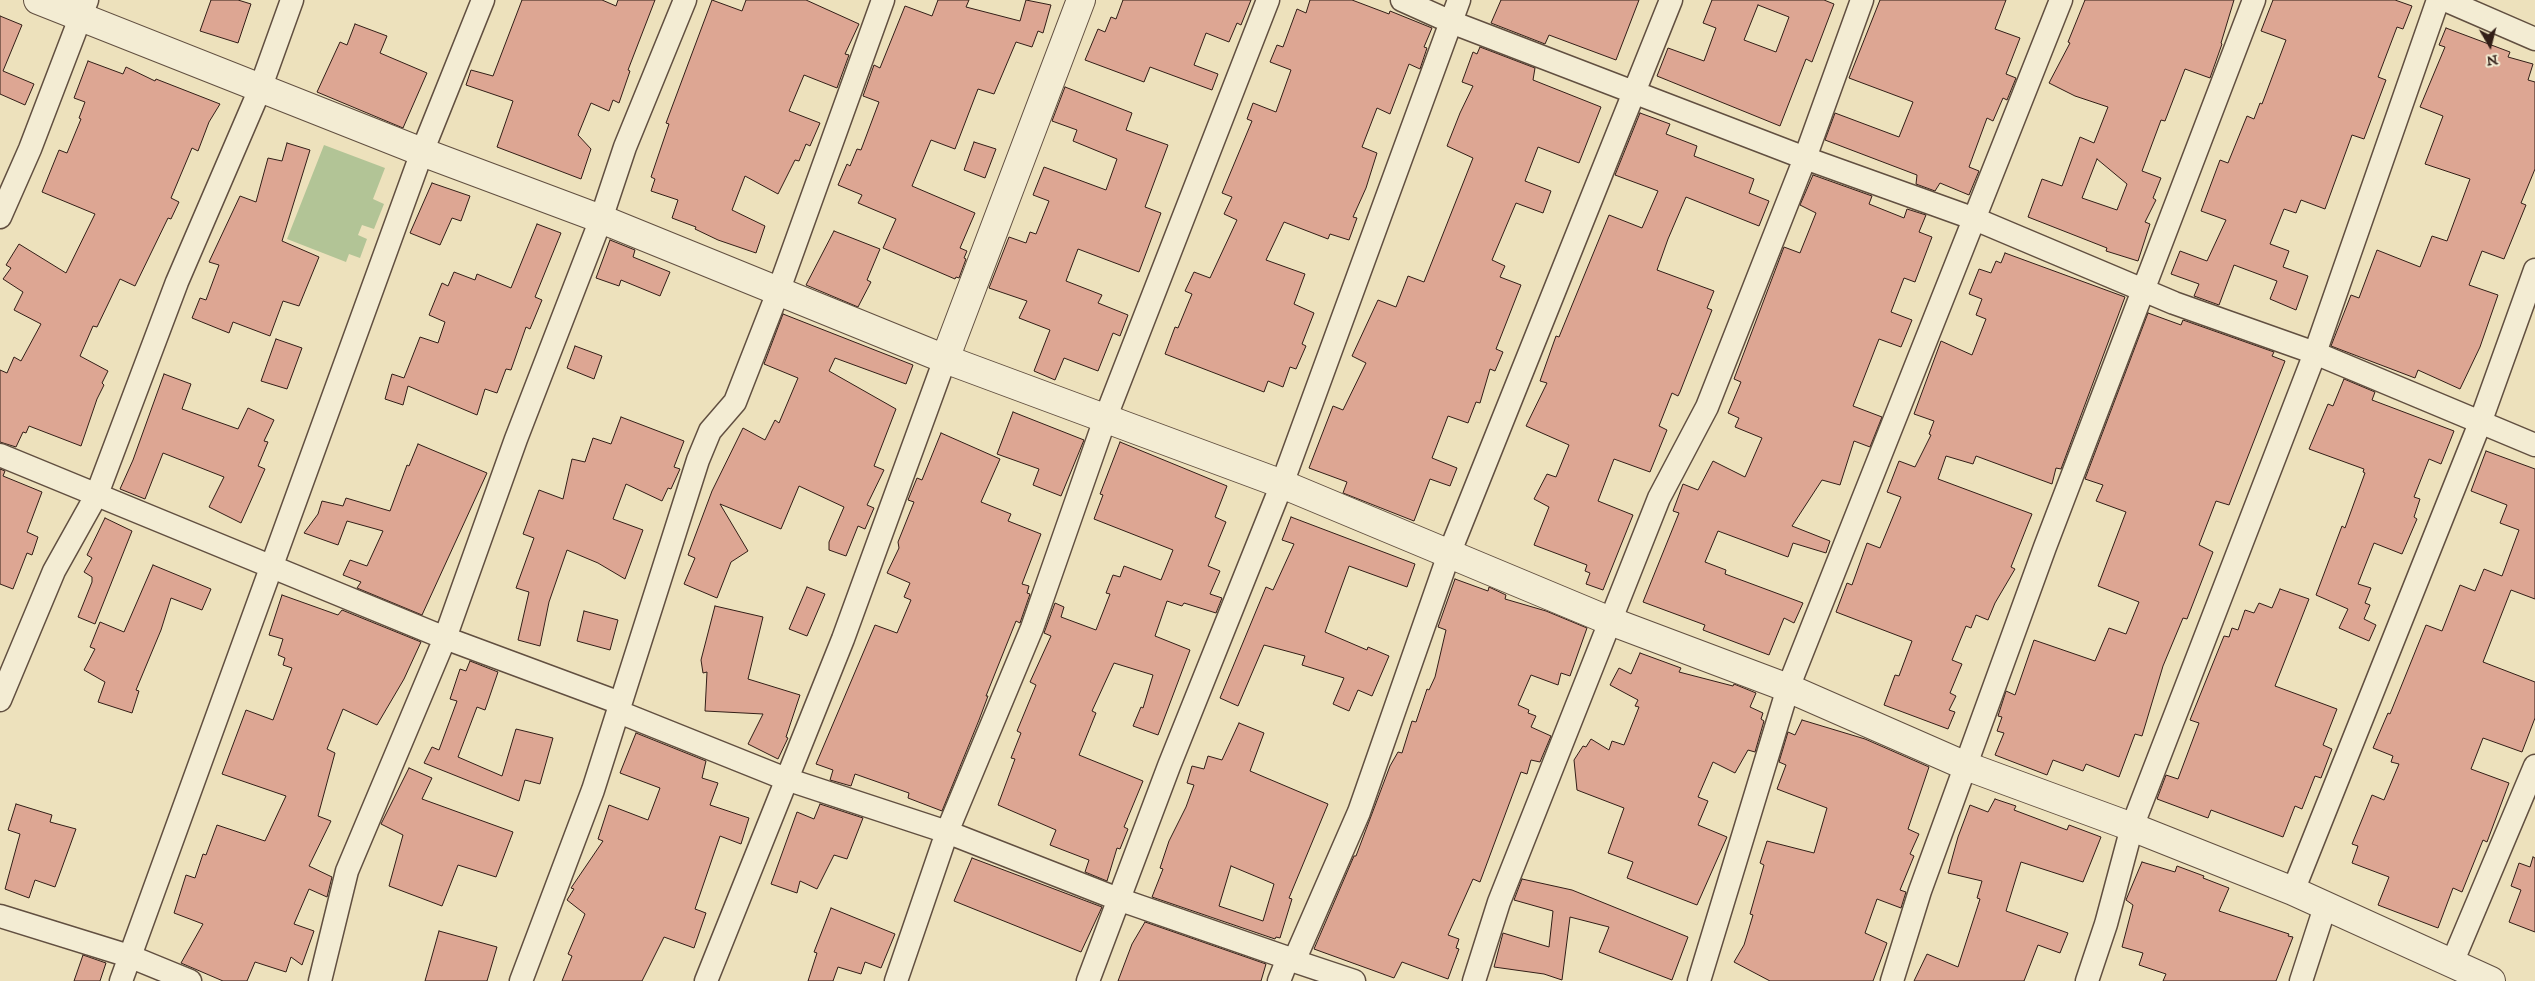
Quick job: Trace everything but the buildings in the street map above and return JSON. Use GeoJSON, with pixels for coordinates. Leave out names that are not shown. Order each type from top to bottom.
{"type":"FeatureCollection","features":[{"type":"Feature","properties":{"kind":"street"},"geometry":{"type":"LineString","coordinates":[[38,0],[83,8],[260,89],[601,219],[945,360],[1282,484],[1610,621],[1788,688],[1966,766],[2132,826],[2294,891],[2325,907],[2491,981]]}},
{"type":"Feature","properties":{"kind":"street"},"geometry":{"type":"LineString","coordinates":[[0,700],[54,571],[97,494],[177,282],[260,89],[292,0]]}},
{"type":"Feature","properties":{"kind":"street"},"geometry":{"type":"LineString","coordinates":[[121,981],[269,568],[422,152],[483,0]]}},
{"type":"Feature","properties":{"kind":"street"},"geometry":{"type":"LineString","coordinates":[[320,981],[347,871],[445,638],[516,438],[601,219],[625,147],[685,0]]}},
{"type":"Feature","properties":{"kind":"street"},"geometry":{"type":"LineString","coordinates":[[521,981],[593,790],[698,460],[710,431],[735,402],[778,292],[883,0]]}},
{"type":"Feature","properties":{"kind":"street"},"geometry":{"type":"LineString","coordinates":[[706,981],[843,639],[945,360],[1081,0]]}},
{"type":"Feature","properties":{"kind":"street"},"geometry":{"type":"LineString","coordinates":[[896,981],[947,832],[1032,628],[1105,419],[1268,0]]}},
{"type":"Feature","properties":{"kind":"street"},"geometry":{"type":"LineString","coordinates":[[1402,0],[1451,22],[1805,158],[1975,220],[2174,303],[2315,353],[2535,445]]}},
{"type":"Feature","properties":{"kind":"street"},"geometry":{"type":"LineString","coordinates":[[1088,981],[1169,766],[1282,484],[1459,0]]}},
{"type":"Feature","properties":{"kind":"street"},"geometry":{"type":"LineString","coordinates":[[1279,981],[1359,812],[1449,554],[1671,0]]}},
{"type":"Feature","properties":{"kind":"street"},"geometry":{"type":"LineString","coordinates":[[1474,981],[1499,902],[1610,621],[1659,498],[1707,408],[1805,158],[1862,0]]}},
{"type":"Feature","properties":{"kind":"street"},"geometry":{"type":"LineString","coordinates":[[1698,981],[1788,688],[2061,0]]}},
{"type":"Feature","properties":{"kind":"street"},"geometry":{"type":"LineString","coordinates":[[1892,981],[1920,891],[2045,547],[2254,0]]}},
{"type":"Feature","properties":{"kind":"street"},"geometry":{"type":"LineString","coordinates":[[2087,981],[2106,924],[2132,826],[2315,353],[2438,0]]}},
{"type":"Feature","properties":{"kind":"street"},"geometry":{"type":"LineString","coordinates":[[2445,0],[2535,39]]}},
{"type":"Feature","properties":{"kind":"street"},"geometry":{"type":"LineString","coordinates":[[0,217],[30,149],[83,8]]}},
{"type":"Feature","properties":{"kind":"street"},"geometry":{"type":"LineString","coordinates":[[2294,891],[2480,423],[2535,270]]}},
{"type":"Feature","properties":{"kind":"street"},"geometry":{"type":"LineString","coordinates":[[0,455],[97,494],[269,568],[620,707],[786,779],[947,832],[1118,899],[1354,981]]}},
{"type":"Feature","properties":{"kind":"street"},"geometry":{"type":"LineString","coordinates":[[2452,963],[2535,766]]}},
{"type":"Feature","properties":{"kind":"street"},"geometry":{"type":"LineString","coordinates":[[2301,981],[2325,907]]}},
{"type":"Feature","properties":{"kind":"street"},"geometry":{"type":"LineString","coordinates":[[0,916],[129,956],[190,981]]}},
{"type":"Feature","properties":{"kind":"green space"},"geometry":{"type":"Polygon","coordinates":[[[324,145],[385,168],[373,199],[384,204],[374,229],[362,225],[358,235],[367,239],[360,258],[349,254],[346,262],[287,239],[324,145]]]}}]}
